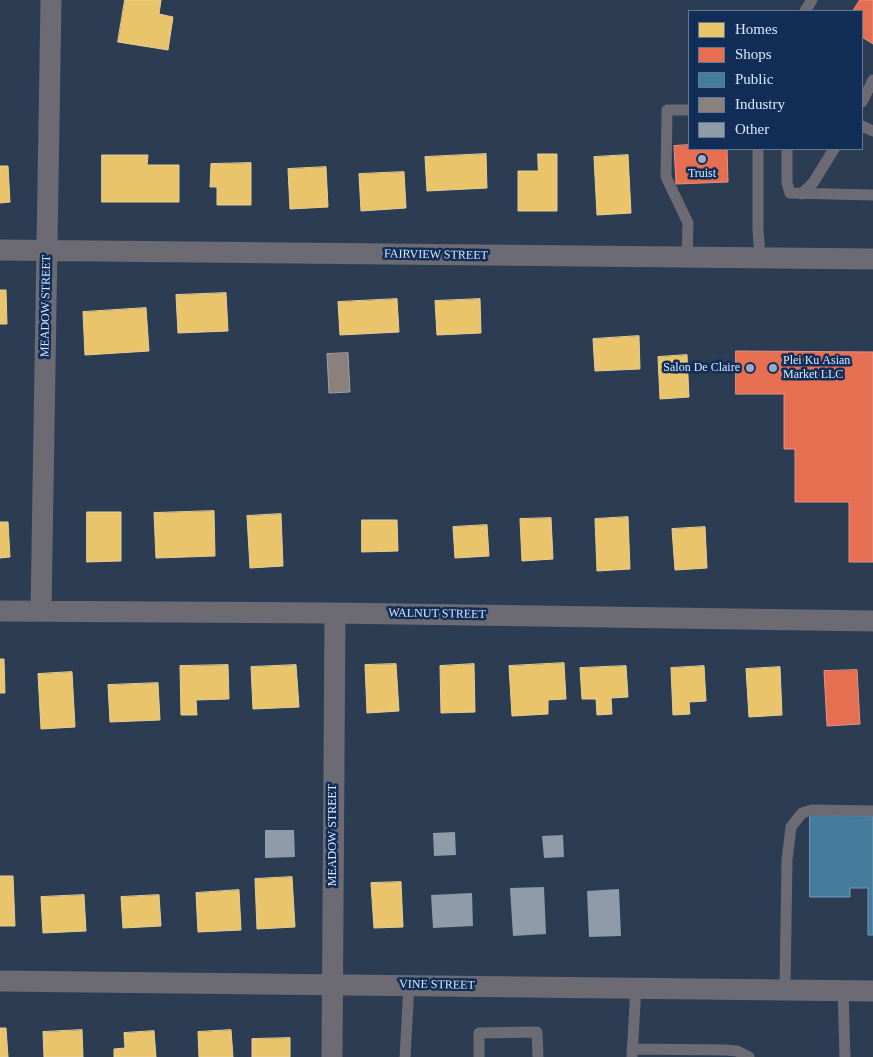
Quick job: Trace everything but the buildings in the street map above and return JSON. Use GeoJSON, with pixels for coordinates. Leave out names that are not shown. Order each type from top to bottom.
{"type":"FeatureCollection","features":[{"type":"Feature","properties":{"kind":"street","name":"MEADOW STREET"},"geometry":{"type":"LineString","coordinates":[[40,612],[51,0]]}},
{"type":"Feature","properties":{"kind":"street","name":"FAIRVIEW STREET"},"geometry":{"type":"LineString","coordinates":[[0,250],[873,259]]}},
{"type":"Feature","properties":{"kind":"street","name":"WALNUT STREET"},"geometry":{"type":"LineString","coordinates":[[0,611],[335,613],[873,621]]}},
{"type":"Feature","properties":{"kind":"street","name":"MEADOW STREET"},"geometry":{"type":"LineString","coordinates":[[332,1057],[335,613]]}},
{"type":"Feature","properties":{"kind":"street","name":"VINE STREET"},"geometry":{"type":"LineString","coordinates":[[0,981],[873,991]]}},
{"type":"Feature","properties":{"kind":"lane"},"geometry":{"type":"LineString","coordinates":[[863,100],[873,80]]}},
{"type":"Feature","properties":{"kind":"lane"},"geometry":{"type":"LineString","coordinates":[[687,258],[688,224],[666,177],[667,110],[688,110]]}},
{"type":"Feature","properties":{"kind":"lane"},"geometry":{"type":"LineString","coordinates":[[758,150],[760,258]]}},
{"type":"Feature","properties":{"kind":"lane"},"geometry":{"type":"LineString","coordinates":[[787,150],[787,183],[790,193],[873,195]]}},
{"type":"Feature","properties":{"kind":"lane"},"geometry":{"type":"LineString","coordinates":[[801,194],[813,183],[833,150]]}},
{"type":"Feature","properties":{"kind":"lane"},"geometry":{"type":"LineString","coordinates":[[785,989],[787,860],[791,827],[802,814],[812,810],[873,812]]}},
{"type":"Feature","properties":{"kind":"lane"},"geometry":{"type":"LineString","coordinates":[[405,1057],[410,985]]}},
{"type":"Feature","properties":{"kind":"lane"},"geometry":{"type":"LineString","coordinates":[[636,988],[632,1053],[726,1050],[737,1051],[750,1057]]}},
{"type":"Feature","properties":{"kind":"lane"},"geometry":{"type":"LineString","coordinates":[[843,990],[845,1057]]}},
{"type":"Feature","properties":{"kind":"lane"},"geometry":{"type":"LineString","coordinates":[[480,1057],[479,1033],[537,1032],[538,1057]]}},
{"type":"Feature","properties":{"kind":"place","name":"Truist"},"geometry":{"type":"Point","coordinates":[702,159]}},
{"type":"Feature","properties":{"kind":"place","name":"Salon De Claire"},"geometry":{"type":"Point","coordinates":[750,368]}},
{"type":"Feature","properties":{"kind":"place","name":"Plei Ku Asian Market LLC"},"geometry":{"type":"Point","coordinates":[773,368]}}]}
